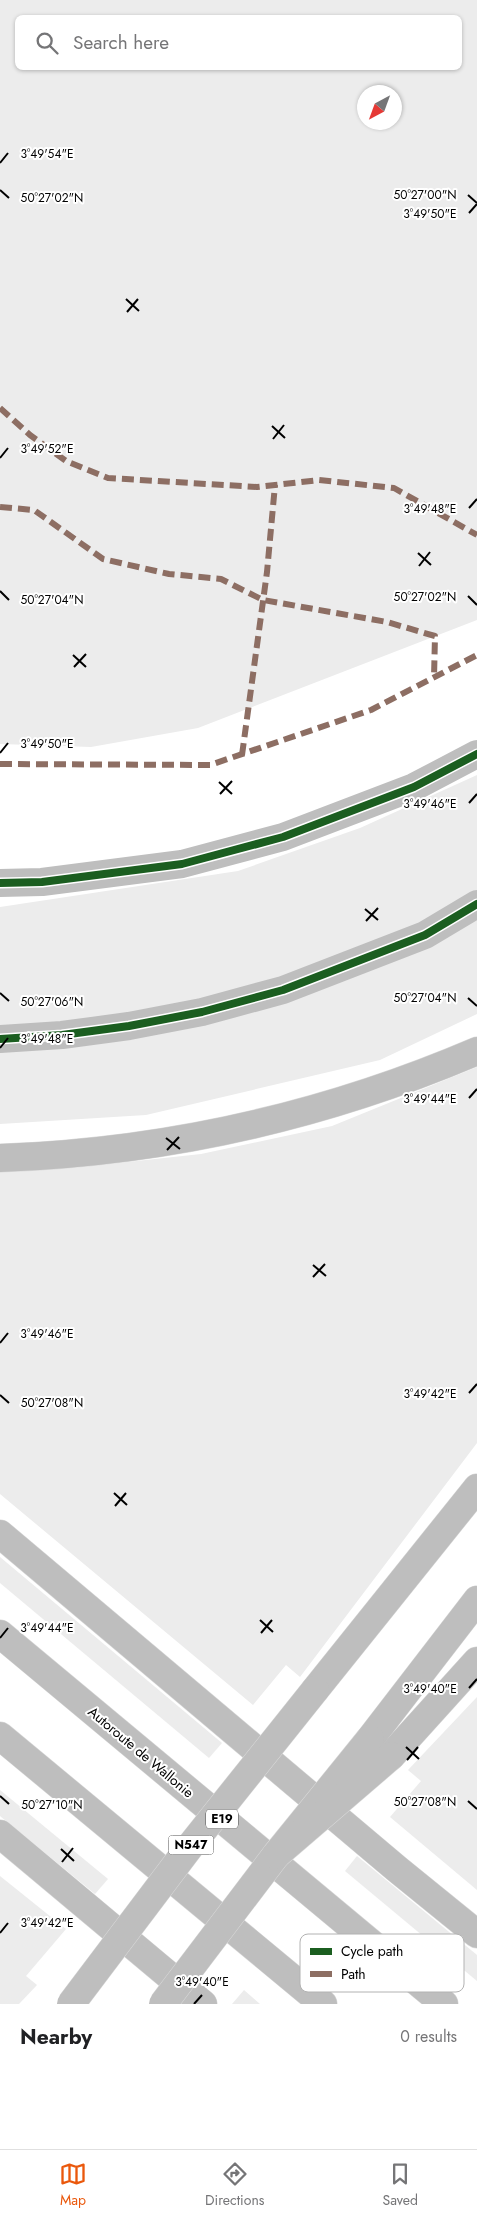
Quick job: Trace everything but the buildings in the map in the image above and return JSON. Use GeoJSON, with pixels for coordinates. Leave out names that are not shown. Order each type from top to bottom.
{"type":"FeatureCollection","features":[{"type":"Feature","properties":{"kind":"main road"},"geometry":{"type":"LineString","coordinates":[[0,883],[42,882],[182,864],[274,839],[414,788],[477,754]]}},
{"type":"Feature","properties":{"kind":"main road"},"geometry":{"type":"LineString","coordinates":[[0,1039],[62,1035],[130,1026],[202,1012],[283,990],[425,935],[477,904]]}},
{"type":"Feature","properties":{"kind":"main road"},"geometry":{"type":"LineString","coordinates":[[0,1158],[51,1156],[116,1149],[181,1140],[248,1127],[300,1114],[384,1088],[477,1051]]}},
{"type":"Feature","properties":{"kind":"main road","name":"N547"},"geometry":{"type":"LineString","coordinates":[[71,2004],[188,1849],[477,1488]]}},
{"type":"Feature","properties":{"kind":"main road"},"geometry":{"type":"LineString","coordinates":[[0,1534],[397,1869],[477,1934]]}},
{"type":"Feature","properties":{"kind":"main road"},"geometry":{"type":"LineString","coordinates":[[163,2004],[276,1855],[477,1600]]}},
{"type":"Feature","properties":{"kind":"main road","name":"Autoroute de Wallonie"},"geometry":{"type":"LineString","coordinates":[[0,1634],[360,1934]]}},
{"type":"Feature","properties":{"kind":"main road"},"geometry":{"type":"LineString","coordinates":[[276,1855],[391,1756],[477,1661]]}},
{"type":"Feature","properties":{"kind":"main road"},"geometry":{"type":"LineString","coordinates":[[0,1736],[300,1985]]}},
{"type":"Feature","properties":{"kind":"main road"},"geometry":{"type":"LineString","coordinates":[[0,1834],[203,2004]]}},
{"type":"Feature","properties":{"kind":"main road"},"geometry":{"type":"LineString","coordinates":[[309,1992],[323,2004]]}},
{"type":"Feature","properties":{"kind":"main road","name":"Autoroute de Wallonie"},"geometry":{"type":"LineString","coordinates":[[430,1992],[444,2004]]}},
{"type":"Feature","properties":{"kind":"shaded area"},"geometry":{"type":"Polygon","coordinates":[[[0,0],[477,0],[477,620],[198,728],[91,747],[0,744],[0,0]]]}},
{"type":"Feature","properties":{"kind":"shaded area"},"geometry":{"type":"Polygon","coordinates":[[[477,775],[477,1014],[380,1060],[146,1115],[0,1124],[0,907],[238,871],[360,828],[477,775]]]}},
{"type":"Feature","properties":{"kind":"shaded area"},"geometry":{"type":"Polygon","coordinates":[[[477,1067],[477,1443],[300,1677],[286,1665],[253,1705],[0,1494],[0,1171],[72,1168],[201,1154],[332,1126],[477,1067]]]}},
{"type":"Feature","properties":{"kind":"shaded area"},"geometry":{"type":"Polygon","coordinates":[[[0,1557],[222,1743],[209,1758],[0,1583],[0,1557]]]}},
{"type":"Feature","properties":{"kind":"shaded area"},"geometry":{"type":"Polygon","coordinates":[[[477,1697],[477,1890],[390,1817],[421,1781],[408,1770],[477,1697]]]}},
{"type":"Feature","properties":{"kind":"shaded area"},"geometry":{"type":"Polygon","coordinates":[[[0,1790],[108,1879],[95,1894],[0,1816],[0,1790]]]}},
{"type":"Feature","properties":{"kind":"shaded area"},"geometry":{"type":"Polygon","coordinates":[[[357,1856],[452,1934],[421,1934],[345,1871],[357,1856]]]}},
{"type":"Feature","properties":{"kind":"shaded area"},"geometry":{"type":"Polygon","coordinates":[[[0,1876],[66,1929],[26,1976],[37,1985],[19,2004],[0,2004],[0,1876]]]}},
{"type":"Feature","properties":{"kind":"shaded area"},"geometry":{"type":"Polygon","coordinates":[[[464,1944],[477,1955],[477,1981],[464,1970],[464,1944]]]}},
{"type":"Feature","properties":{"kind":"shaded area"},"geometry":{"type":"Polygon","coordinates":[[[244,1990],[260,2004],[232,2004],[244,1990]]]}},
{"type":"Feature","properties":{"kind":"marked path"},"geometry":{"type":"LineString","coordinates":[[0,408],[30,435],[66,461],[108,478],[257,487],[319,480],[394,488],[477,535]]}},
{"type":"Feature","properties":{"kind":"marked path"},"geometry":{"type":"LineString","coordinates":[[242,755],[267,572],[275,485]]}},
{"type":"Feature","properties":{"kind":"marked path"},"geometry":{"type":"LineString","coordinates":[[0,507],[34,510],[103,559],[169,574],[221,579],[263,600],[387,622],[435,636],[434,678]]}},
{"type":"Feature","properties":{"kind":"marked path"},"geometry":{"type":"LineString","coordinates":[[0,764],[210,765],[371,710],[477,655]]}},
{"type":"Feature","properties":{"kind":"cycle path"},"geometry":{"type":"LineString","coordinates":[[0,883],[42,882],[182,864],[283,837],[414,787],[477,754]]}},
{"type":"Feature","properties":{"kind":"cycle path"},"geometry":{"type":"LineString","coordinates":[[0,1039],[62,1035],[129,1026],[202,1012],[283,990],[425,935],[477,904]]}}]}
